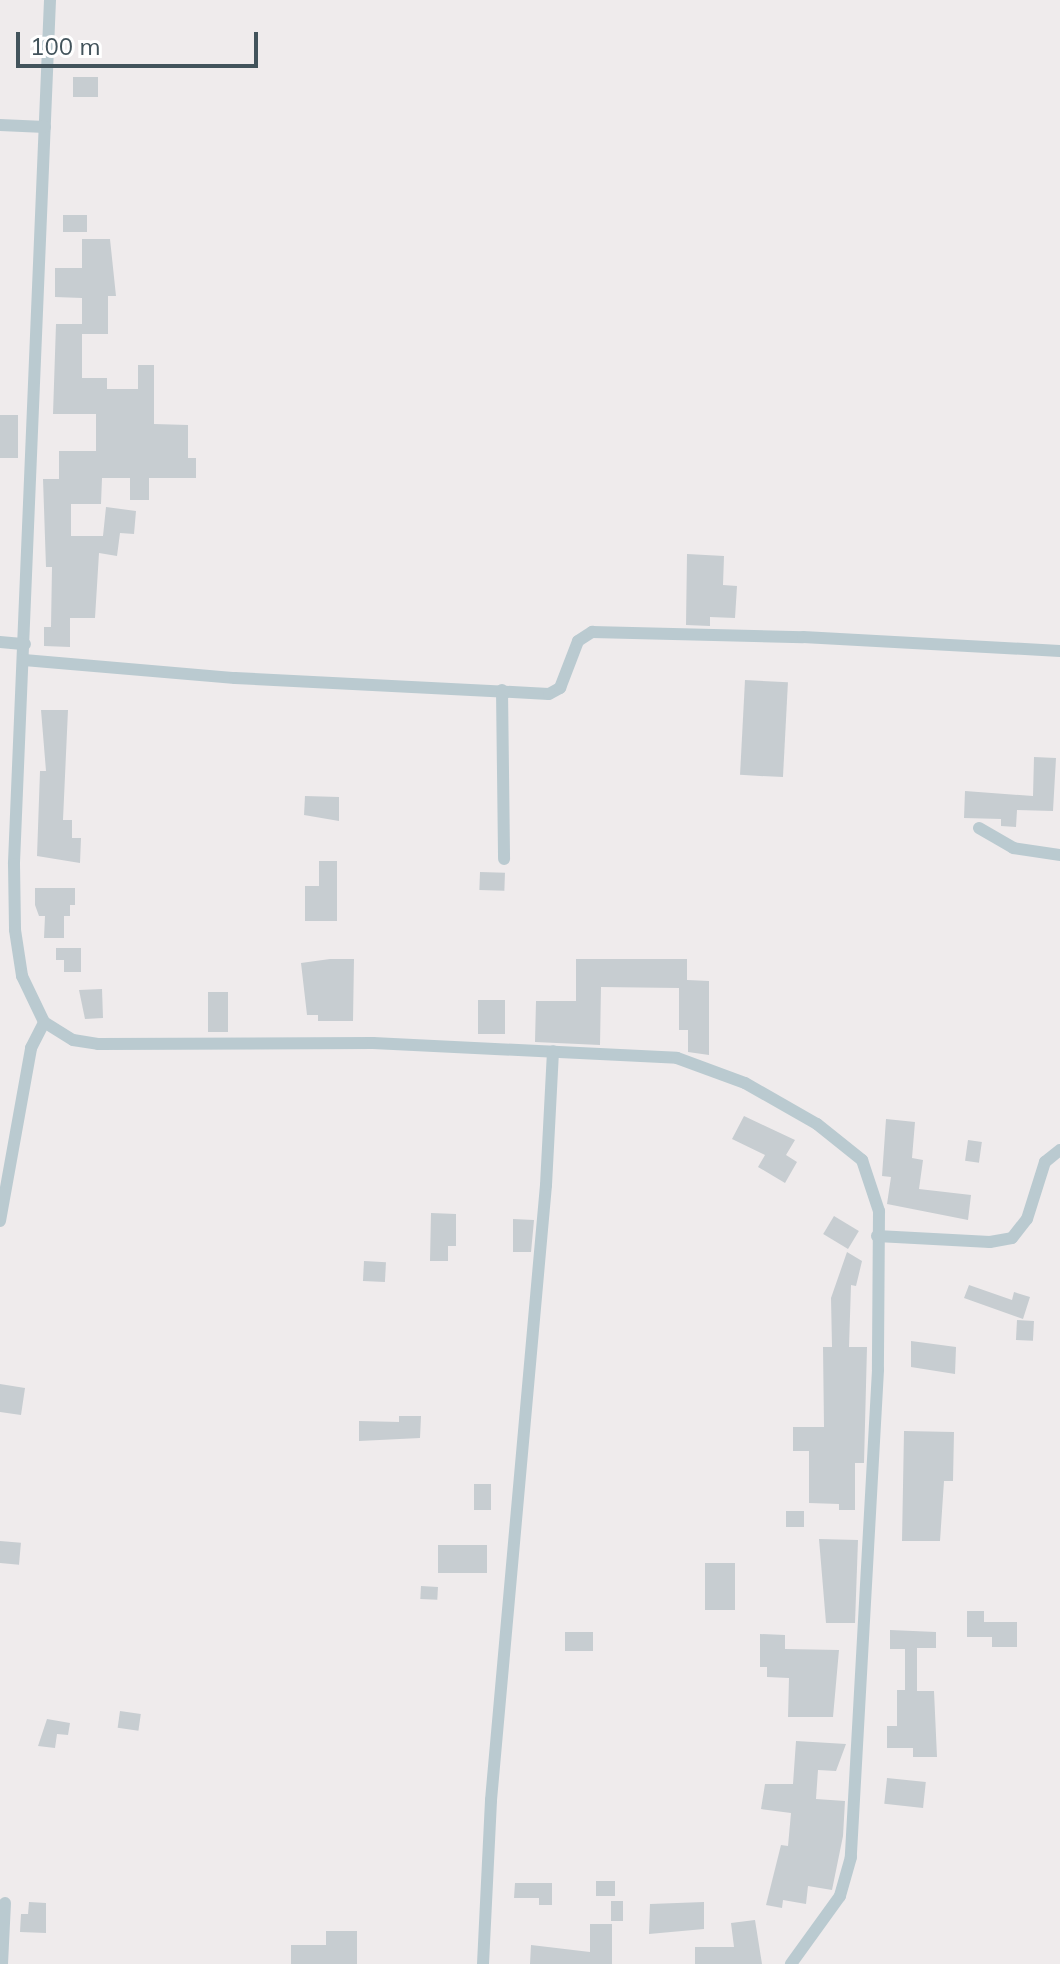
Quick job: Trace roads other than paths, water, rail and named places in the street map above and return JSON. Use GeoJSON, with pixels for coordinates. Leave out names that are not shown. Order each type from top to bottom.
{"type":"FeatureCollection","features":[{"type":"Feature","properties":{"kind":"street"},"geometry":{"type":"LineString","coordinates":[[50,0],[15,930],[22,976],[44,1022],[73,1040],[98,1044],[297,1041],[653,1054],[697,1063],[798,1113],[862,1160],[875,1189],[878,1370],[851,1857],[840,1896],[791,1964]]}},
{"type":"Feature","properties":{"kind":"street"},"geometry":{"type":"LineString","coordinates":[[0,125],[45,127]]}},
{"type":"Feature","properties":{"kind":"street"},"geometry":{"type":"LineString","coordinates":[[24,660],[235,678],[549,694],[560,688],[569,672],[569,656],[592,632],[1060,651]]}},
{"type":"Feature","properties":{"kind":"street"},"geometry":{"type":"LineString","coordinates":[[0,642],[25,644]]}},
{"type":"Feature","properties":{"kind":"street"},"geometry":{"type":"LineString","coordinates":[[502,690],[504,859]]}},
{"type":"Feature","properties":{"kind":"street"},"geometry":{"type":"LineString","coordinates":[[979,828],[1013,848],[1060,855]]}},
{"type":"Feature","properties":{"kind":"street"},"geometry":{"type":"LineString","coordinates":[[0,1221],[31,1048],[44,1022]]}},
{"type":"Feature","properties":{"kind":"street"},"geometry":{"type":"LineString","coordinates":[[483,1964],[495,1752],[545,1200],[553,1051]]}},
{"type":"Feature","properties":{"kind":"street"},"geometry":{"type":"LineString","coordinates":[[877,1236],[990,1242],[1012,1238],[1027,1219],[1045,1162],[1060,1150]]}},
{"type":"Feature","properties":{"kind":"street"},"geometry":{"type":"LineString","coordinates":[[2,1964],[5,1903]]}}]}
